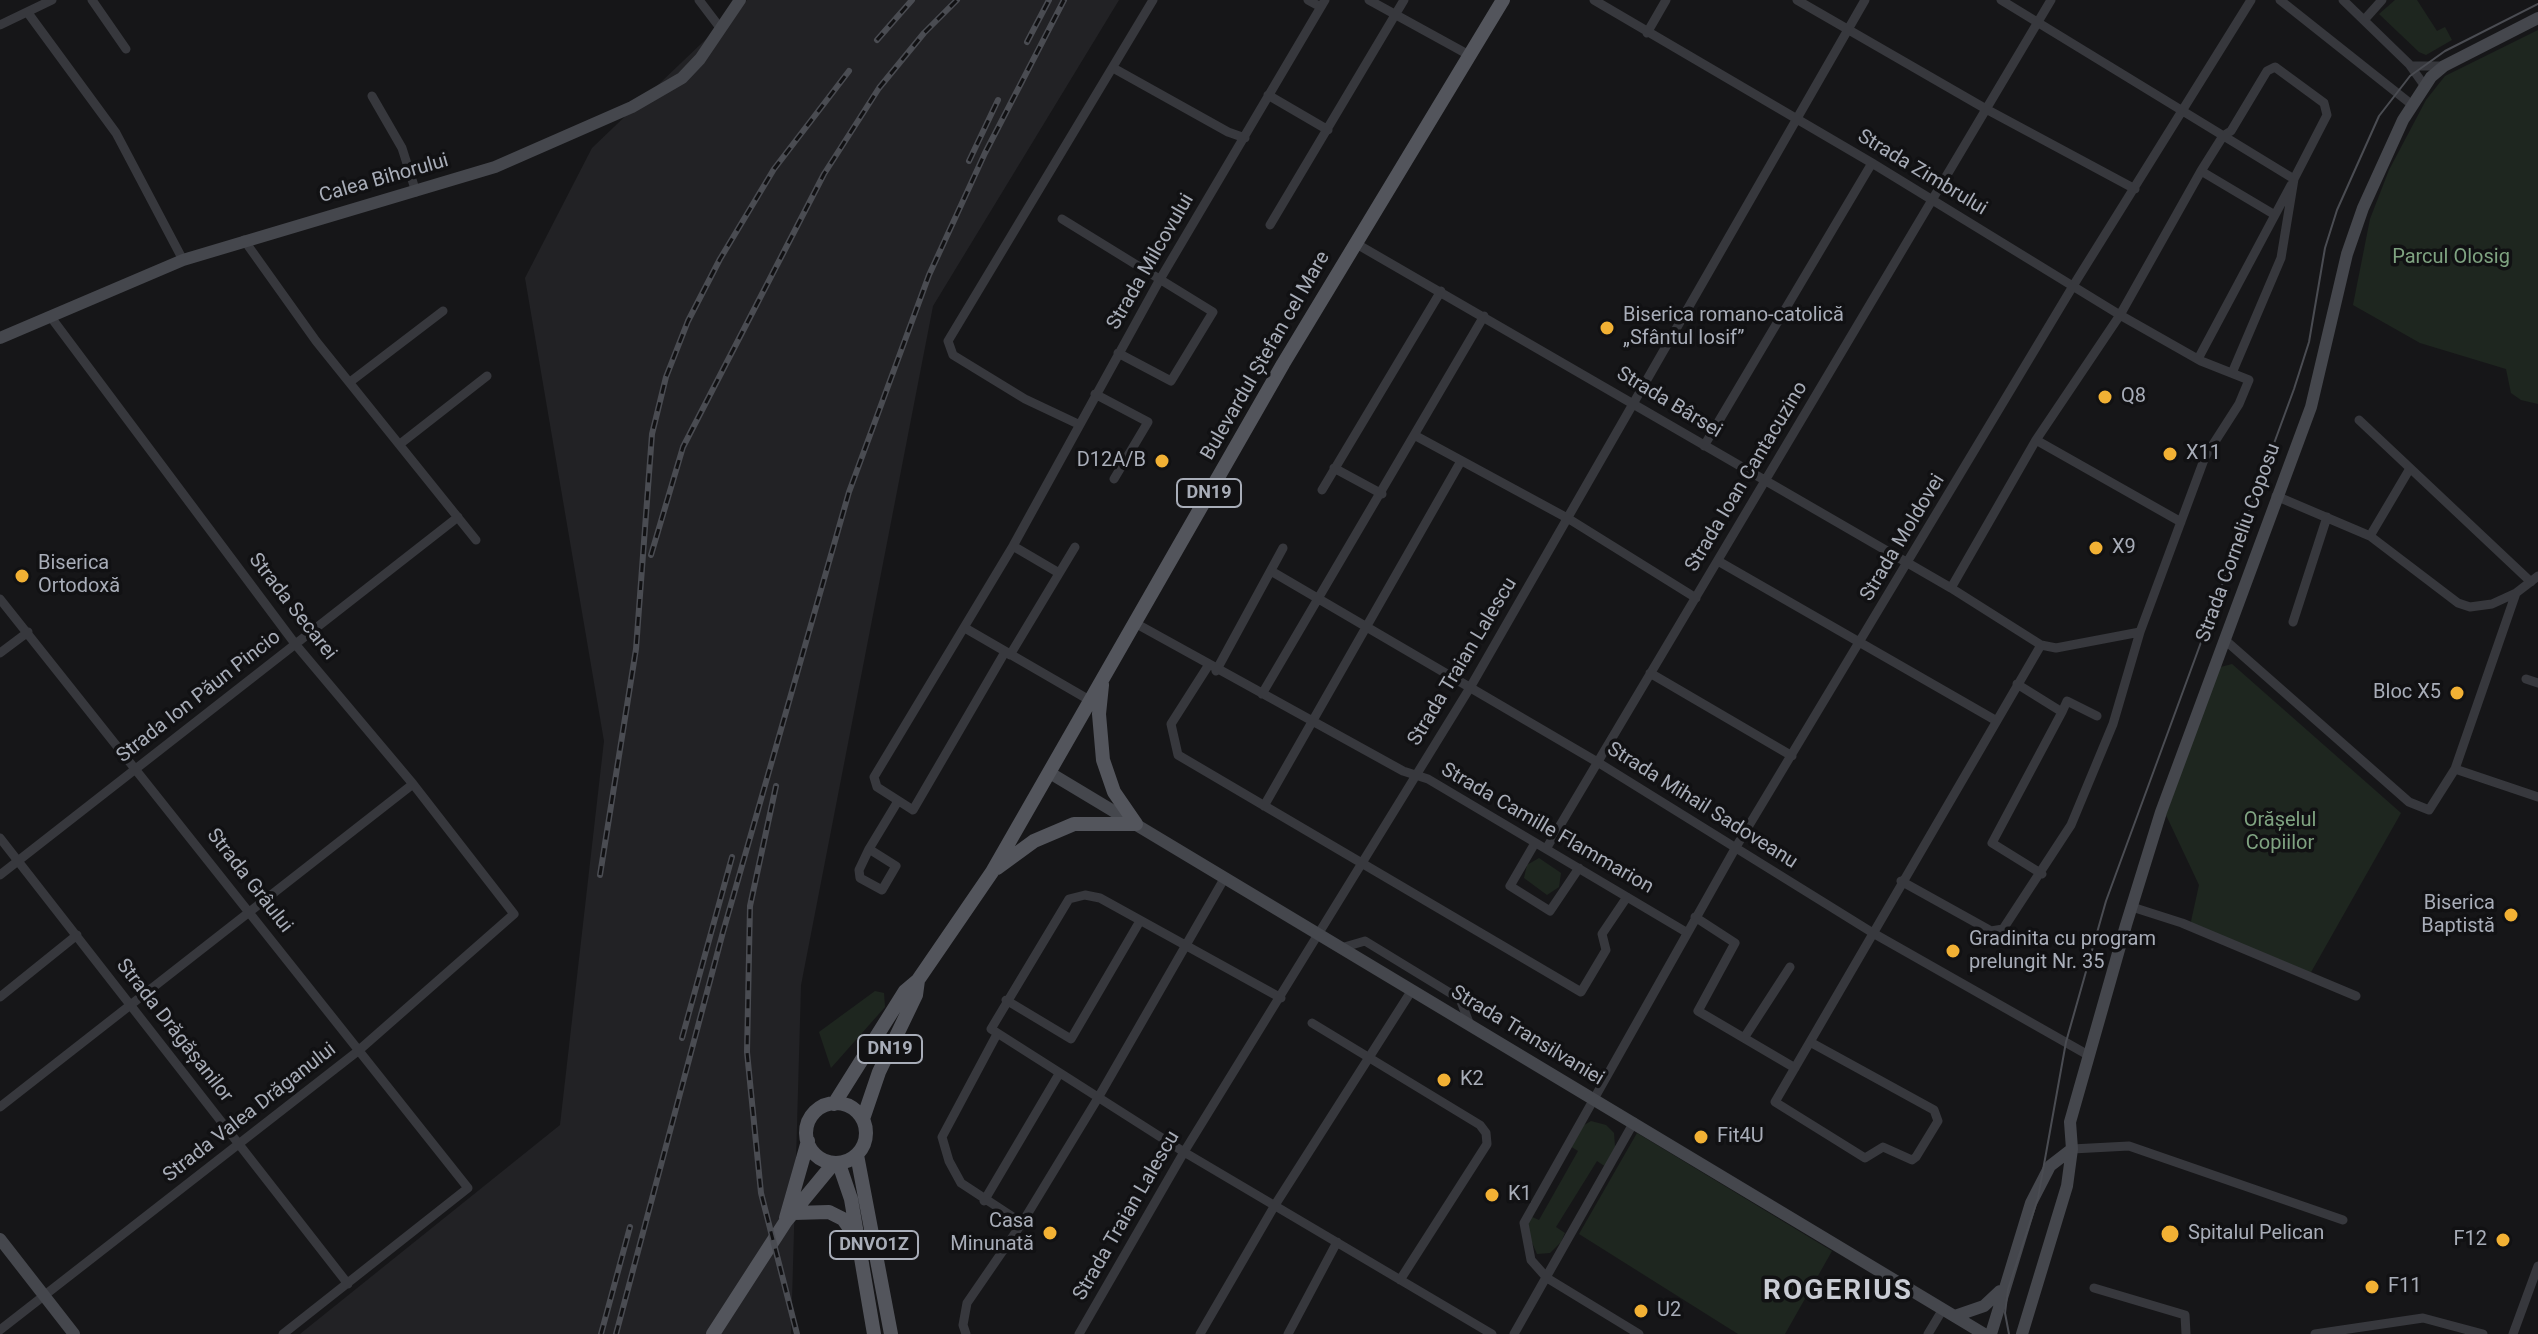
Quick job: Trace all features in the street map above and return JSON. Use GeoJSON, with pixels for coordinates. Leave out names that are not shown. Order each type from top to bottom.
{"type":"FeatureCollection","features":[{"type":"Feature","properties":{"kind":"main road","name":"Calea Bihorului"},"geometry":{"type":"LineString","coordinates":[[0,338],[183,260],[495,167],[659,93],[700,59],[740,0]]}},
{"type":"Feature","properties":{"kind":"main road","name":"Bulevardul Ștefan cel Mare"},"geometry":{"type":"LineString","coordinates":[[834,1104],[905,991],[918,980],[992,872],[1355,243],[1503,0]]}},
{"type":"Feature","properties":{"kind":"main road","name":"Strada Corneliu Coposu"},"geometry":{"type":"LineString","coordinates":[[2022,1334],[2061,1208],[2072,1149],[2070,1122],[2132,907],[2161,812],[2311,407],[2347,254],[2363,208],[2411,104],[2424,85],[2444,66],[2538,18]]}},
{"type":"Feature","properties":{"kind":"main road"},"geometry":{"type":"LineString","coordinates":[[1102,681],[1099,714],[1103,760],[1114,792],[1136,824]]}},
{"type":"Feature","properties":{"kind":"main road","name":"Strada Transilvaniei"},"geometry":{"type":"LineString","coordinates":[[1050,773],[1984,1334]]}},
{"type":"Feature","properties":{"kind":"main road"},"geometry":{"type":"LineString","coordinates":[[992,872],[1023,847],[1060,829],[1091,822],[1136,824]]}},
{"type":"Feature","properties":{"kind":"main road","name":"Bulevardul Ștefan cel Mare"},"geometry":{"type":"LineString","coordinates":[[863,1119],[879,1072],[916,995],[918,980]]}},
{"type":"Feature","properties":{"kind":"main road"},"geometry":{"type":"LineString","coordinates":[[834,1104],[849,1106],[863,1119]]}},
{"type":"Feature","properties":{"kind":"main road","name":"DN19"},"geometry":{"type":"LineString","coordinates":[[790,1217],[808,1141],[808,1122],[814,1113],[834,1104]]}},
{"type":"Feature","properties":{"kind":"main road","name":"DN19"},"geometry":{"type":"LineString","coordinates":[[713,1334],[790,1217],[836,1164],[857,1155],[866,1138],[863,1119]]}},
{"type":"Feature","properties":{"kind":"main road"},"geometry":{"type":"LineString","coordinates":[[808,1141],[814,1154],[836,1164]]}},
{"type":"Feature","properties":{"kind":"main road"},"geometry":{"type":"LineString","coordinates":[[1991,1334],[2035,1193],[2050,1166],[2072,1149]]}},
{"type":"Feature","properties":{"kind":"main road","name":"DNVO1Z"},"geometry":{"type":"LineString","coordinates":[[857,1155],[891,1334]]}},
{"type":"Feature","properties":{"kind":"main road","name":"DNVO1Z"},"geometry":{"type":"LineString","coordinates":[[836,1164],[846,1179],[874,1334]]}},
{"type":"Feature","properties":{"kind":"main road"},"geometry":{"type":"LineString","coordinates":[[790,1217],[829,1212],[843,1219],[857,1238]]}},
{"type":"Feature","properties":{"kind":"main road"},"geometry":{"type":"LineString","coordinates":[[0,1239],[74,1334]]}},
{"type":"Feature","properties":{"kind":"main road"},"geometry":{"type":"LineString","coordinates":[[1949,1312],[1984,1306],[2004,1285]]}},
{"type":"Feature","properties":{"kind":"street"},"geometry":{"type":"LineString","coordinates":[[0,25],[52,0]]}},
{"type":"Feature","properties":{"kind":"street"},"geometry":{"type":"LineString","coordinates":[[92,0],[126,49]]}},
{"type":"Feature","properties":{"kind":"street"},"geometry":{"type":"LineString","coordinates":[[699,0],[721,29]]}},
{"type":"Feature","properties":{"kind":"street"},"geometry":{"type":"LineString","coordinates":[[1078,424],[1025,399],[948,349],[948,341],[1115,69],[1153,0]]}},
{"type":"Feature","properties":{"kind":"street"},"geometry":{"type":"LineString","coordinates":[[1308,0],[1322,3]]}},
{"type":"Feature","properties":{"kind":"street"},"geometry":{"type":"LineString","coordinates":[[1369,0],[1469,55]]}},
{"type":"Feature","properties":{"kind":"street"},"geometry":{"type":"LineString","coordinates":[[1270,225],[1404,0]]}},
{"type":"Feature","properties":{"kind":"street","name":"Strada Zimbrului"},"geometry":{"type":"LineString","coordinates":[[1594,0],[1872,163],[2120,315],[2198,359],[2232,373]]}},
{"type":"Feature","properties":{"kind":"street"},"geometry":{"type":"LineString","coordinates":[[1647,33],[1666,0]]}},
{"type":"Feature","properties":{"kind":"street"},"geometry":{"type":"LineString","coordinates":[[1797,0],[1986,109],[2135,189]]}},
{"type":"Feature","properties":{"kind":"street","name":"Strada Traian Lalescu"},"geometry":{"type":"LineString","coordinates":[[1079,1334],[1184,1152],[1320,936],[1471,686],[1865,0]]}},
{"type":"Feature","properties":{"kind":"street"},"geometry":{"type":"LineString","coordinates":[[2001,0],[2294,179]]}},
{"type":"Feature","properties":{"kind":"street","name":"Strada Ioan Cantacuzino"},"geometry":{"type":"LineString","coordinates":[[1546,849],[2051,0]]}},
{"type":"Feature","properties":{"kind":"street","name":"Strada Moldovei"},"geometry":{"type":"LineString","coordinates":[[1547,1278],[1531,1260],[1524,1223],[1736,847],[2073,286],[2251,0]]}},
{"type":"Feature","properties":{"kind":"street"},"geometry":{"type":"LineString","coordinates":[[2280,0],[2411,104]]}},
{"type":"Feature","properties":{"kind":"street"},"geometry":{"type":"LineString","coordinates":[[2343,0],[2411,66],[2424,85]]}},
{"type":"Feature","properties":{"kind":"street"},"geometry":{"type":"LineString","coordinates":[[2365,19],[2382,0]]}},
{"type":"Feature","properties":{"kind":"street","name":"Strada Milcovului"},"geometry":{"type":"LineString","coordinates":[[898,801],[877,787],[874,777],[1013,546],[1118,353],[1322,3]]}},
{"type":"Feature","properties":{"kind":"street"},"geometry":{"type":"LineString","coordinates":[[28,13],[116,133],[183,260]]}},
{"type":"Feature","properties":{"kind":"street"},"geometry":{"type":"LineString","coordinates":[[2411,66],[2444,66]]}},
{"type":"Feature","properties":{"kind":"street"},"geometry":{"type":"LineString","coordinates":[[1951,588],[2036,440],[2120,315],[2201,171],[2271,68],[2324,103],[2327,115],[2198,359]]}},
{"type":"Feature","properties":{"kind":"street"},"geometry":{"type":"LineString","coordinates":[[1115,69],[1228,132],[1245,138]]}},
{"type":"Feature","properties":{"kind":"street"},"geometry":{"type":"LineString","coordinates":[[1268,95],[1328,130]]}},
{"type":"Feature","properties":{"kind":"street"},"geometry":{"type":"LineString","coordinates":[[372,96],[402,148],[416,192]]}},
{"type":"Feature","properties":{"kind":"street"},"geometry":{"type":"LineString","coordinates":[[1704,446],[1872,163]]}},
{"type":"Feature","properties":{"kind":"street"},"geometry":{"type":"LineString","coordinates":[[2201,171],[2275,215]]}},
{"type":"Feature","properties":{"kind":"street"},"geometry":{"type":"LineString","coordinates":[[1901,881],[1997,933],[2042,874],[2071,825],[2113,724],[2140,632],[2205,457],[2239,404],[2249,380],[2232,373],[2281,258],[2294,179]]}},
{"type":"Feature","properties":{"kind":"street"},"geometry":{"type":"LineString","coordinates":[[1062,219],[1213,312],[1171,381],[1118,353]]}},
{"type":"Feature","properties":{"kind":"street"},"geometry":{"type":"LineString","coordinates":[[244,240],[264,273],[476,540]]}},
{"type":"Feature","properties":{"kind":"street","name":"Strada Bârsei"},"geometry":{"type":"LineString","coordinates":[[1355,243],[1767,480],[1951,588],[2041,645]]}},
{"type":"Feature","properties":{"kind":"street"},"geometry":{"type":"LineString","coordinates":[[1322,490],[1441,291]]}},
{"type":"Feature","properties":{"kind":"street"},"geometry":{"type":"LineString","coordinates":[[350,382],[443,311]]}},
{"type":"Feature","properties":{"kind":"street","name":"Strada Secarei"},"geometry":{"type":"LineString","coordinates":[[50,316],[296,645],[413,784],[514,914]]}},
{"type":"Feature","properties":{"kind":"street"},"geometry":{"type":"LineString","coordinates":[[1262,694],[1484,316]]}},
{"type":"Feature","properties":{"kind":"street"},"geometry":{"type":"LineString","coordinates":[[400,444],[487,376]]}},
{"type":"Feature","properties":{"kind":"street"},"geometry":{"type":"LineString","coordinates":[[1095,394],[1148,422],[1114,479]]}},
{"type":"Feature","properties":{"kind":"street"},"geometry":{"type":"LineString","coordinates":[[2276,496],[2370,536],[2458,603],[2478,608],[2516,593],[2535,579],[2409,470],[2359,420]]}},
{"type":"Feature","properties":{"kind":"street"},"geometry":{"type":"LineString","coordinates":[[1416,436],[1569,519],[1696,598]]}},
{"type":"Feature","properties":{"kind":"street"},"geometry":{"type":"LineString","coordinates":[[2036,440],[2181,522]]}},
{"type":"Feature","properties":{"kind":"street"},"geometry":{"type":"LineString","coordinates":[[1264,806],[1461,461]]}},
{"type":"Feature","properties":{"kind":"street"},"geometry":{"type":"LineString","coordinates":[[1334,468],[1382,494]]}},
{"type":"Feature","properties":{"kind":"street"},"geometry":{"type":"LineString","coordinates":[[2370,536],[2409,470]]}},
{"type":"Feature","properties":{"kind":"street","name":"Strada Ion Păun Pincio"},"geometry":{"type":"LineString","coordinates":[[0,875],[458,517]]}},
{"type":"Feature","properties":{"kind":"street"},"geometry":{"type":"LineString","coordinates":[[2293,622],[2327,517]]}},
{"type":"Feature","properties":{"kind":"street"},"geometry":{"type":"LineString","coordinates":[[1013,546],[1059,573]]}},
{"type":"Feature","properties":{"kind":"street"},"geometry":{"type":"LineString","coordinates":[[869,849],[896,866],[882,890],[858,874],[869,849],[898,801],[913,810],[1075,547]]}},
{"type":"Feature","properties":{"kind":"street"},"geometry":{"type":"LineString","coordinates":[[1283,548],[1212,668],[1171,724],[1178,755],[1581,992],[1606,950],[1602,934],[1627,897]]}},
{"type":"Feature","properties":{"kind":"street"},"geometry":{"type":"LineString","coordinates":[[1718,561],[1995,720]]}},
{"type":"Feature","properties":{"kind":"street","name":"Strada Mihail Sadoveanu"},"geometry":{"type":"LineString","coordinates":[[1271,571],[1471,686],[1873,933],[2088,1055]]}},
{"type":"Feature","properties":{"kind":"street"},"geometry":{"type":"LineString","coordinates":[[2225,640],[2409,802],[2429,810],[2455,769],[2516,593]]}},
{"type":"Feature","properties":{"kind":"street","name":"Strada Grâului"},"geometry":{"type":"LineString","coordinates":[[0,599],[468,1188],[348,1284]]}},
{"type":"Feature","properties":{"kind":"street","name":"Strada Camille Flammarion"},"geometry":{"type":"LineString","coordinates":[[1135,623],[1212,668],[1416,775],[1686,932]]}},
{"type":"Feature","properties":{"kind":"street"},"geometry":{"type":"LineString","coordinates":[[965,628],[1091,701]]}},
{"type":"Feature","properties":{"kind":"street"},"geometry":{"type":"LineString","coordinates":[[0,653],[28,632]]}},
{"type":"Feature","properties":{"kind":"street"},"geometry":{"type":"LineString","coordinates":[[1810,1042],[1934,1110],[1938,1121],[1912,1160],[1883,1147],[1865,1158],[1775,1105],[1776,1100],[2041,645],[2056,648],[2140,632]]}},
{"type":"Feature","properties":{"kind":"street"},"geometry":{"type":"LineString","coordinates":[[1650,673],[1792,756]]}},
{"type":"Feature","properties":{"kind":"street"},"geometry":{"type":"LineString","coordinates":[[2526,679],[2538,683]]}},
{"type":"Feature","properties":{"kind":"street"},"geometry":{"type":"LineString","coordinates":[[2017,684],[2062,712]]}},
{"type":"Feature","properties":{"kind":"street"},"geometry":{"type":"LineString","coordinates":[[2042,874],[1992,843],[2067,701],[2097,716]]}},
{"type":"Feature","properties":{"kind":"street"},"geometry":{"type":"LineString","coordinates":[[2455,769],[2538,797]]}},
{"type":"Feature","properties":{"kind":"street"},"geometry":{"type":"LineString","coordinates":[[0,1107],[413,784]]}},
{"type":"Feature","properties":{"kind":"street","name":"Strada Drăgășanilor"},"geometry":{"type":"LineString","coordinates":[[0,838],[348,1284]]}},
{"type":"Feature","properties":{"kind":"street"},"geometry":{"type":"LineString","coordinates":[[1535,843],[1510,886],[1550,911],[1579,868]]}},
{"type":"Feature","properties":{"kind":"street"},"geometry":{"type":"LineString","coordinates":[[966,1334],[963,1325],[967,1303],[1022,1223],[1098,1098],[1224,879]]}},
{"type":"Feature","properties":{"kind":"street"},"geometry":{"type":"LineString","coordinates":[[1281,998],[1100,898],[1085,895],[1069,899],[991,1029],[1184,1152],[1492,1334]]}},
{"type":"Feature","properties":{"kind":"street"},"geometry":{"type":"LineString","coordinates":[[2132,907],[2182,923],[2356,996]]}},
{"type":"Feature","properties":{"kind":"street","name":"Strada Valea Drăganului"},"geometry":{"type":"LineString","coordinates":[[0,1330],[358,1051],[514,914]]}},
{"type":"Feature","properties":{"kind":"street"},"geometry":{"type":"LineString","coordinates":[[1695,917],[1735,943],[1698,1011],[1795,1068]]}},
{"type":"Feature","properties":{"kind":"street"},"geometry":{"type":"LineString","coordinates":[[1006,1000],[1071,1039],[1140,921]]}},
{"type":"Feature","properties":{"kind":"street"},"geometry":{"type":"LineString","coordinates":[[0,997],[77,935]]}},
{"type":"Feature","properties":{"kind":"street"},"geometry":{"type":"LineString","coordinates":[[1341,948],[1365,941],[1460,999],[1470,1025]]}},
{"type":"Feature","properties":{"kind":"street"},"geometry":{"type":"LineString","coordinates":[[1744,1038],[1790,967]]}},
{"type":"Feature","properties":{"kind":"street"},"geometry":{"type":"LineString","coordinates":[[1200,1334],[1275,1205],[1412,990]]}},
{"type":"Feature","properties":{"kind":"street"},"geometry":{"type":"LineString","coordinates":[[1312,1023],[1480,1125],[1486,1133],[1487,1144],[1400,1280]]}},
{"type":"Feature","properties":{"kind":"street"},"geometry":{"type":"LineString","coordinates":[[997,1034],[942,1137],[949,1161],[961,1183],[984,1201],[1022,1223]]}},
{"type":"Feature","properties":{"kind":"street"},"geometry":{"type":"LineString","coordinates":[[984,1201],[1059,1074]]}},
{"type":"Feature","properties":{"kind":"street"},"geometry":{"type":"LineString","coordinates":[[1514,1334],[1634,1122]]}},
{"type":"Feature","properties":{"kind":"street"},"geometry":{"type":"LineString","coordinates":[[2072,1149],[2129,1146],[2343,1220]]}},
{"type":"Feature","properties":{"kind":"street"},"geometry":{"type":"LineString","coordinates":[[1288,1334],[1337,1242]]}},
{"type":"Feature","properties":{"kind":"street"},"geometry":{"type":"LineString","coordinates":[[2513,1334],[2538,1266]]}},
{"type":"Feature","properties":{"kind":"street"},"geometry":{"type":"LineString","coordinates":[[1547,1278],[1639,1334]]}},
{"type":"Feature","properties":{"kind":"street"},"geometry":{"type":"LineString","coordinates":[[283,1334],[348,1284]]}},
{"type":"Feature","properties":{"kind":"street"},"geometry":{"type":"LineString","coordinates":[[2094,1288],[2185,1315],[2186,1334]]}},
{"type":"Feature","properties":{"kind":"street"},"geometry":{"type":"LineString","coordinates":[[1928,1334],[1949,1312]]}},
{"type":"Feature","properties":{"kind":"street"},"geometry":{"type":"LineString","coordinates":[[2315,1334],[2423,1318],[2483,1334]]}},
{"type":"Feature","properties":{"kind":"shaded area"},"geometry":{"type":"Polygon","coordinates":[[[747,0],[1119,0],[933,306],[801,985],[791,1334],[300,1334],[560,1125],[604,741],[525,278],[592,148],[747,0]]]}},
{"type":"Feature","properties":{"kind":"green space"},"geometry":{"type":"Polygon","coordinates":[[[2395,0],[2417,0],[2437,31],[2445,27],[2452,40],[2426,55],[2419,52],[2379,14],[2395,0]]]}},
{"type":"Feature","properties":{"kind":"green space","name":"Parcul Olosig"},"geometry":{"type":"Polygon","coordinates":[[[2538,30],[2538,404],[2521,400],[2511,393],[2506,369],[2420,343],[2353,305],[2370,219],[2389,170],[2426,100],[2445,76],[2538,30]]]}},
{"type":"Feature","properties":{"kind":"green space","name":"Orășelul Copiilor"},"geometry":{"type":"Polygon","coordinates":[[[2232,664],[2401,813],[2310,974],[2190,926],[2199,885],[2166,815],[2217,668],[2232,664]]]}},
{"type":"Feature","properties":{"kind":"green space"},"geometry":{"type":"Polygon","coordinates":[[[1539,858],[1561,873],[1559,887],[1547,895],[1524,878],[1527,865],[1539,858]]]}},
{"type":"Feature","properties":{"kind":"green space"},"geometry":{"type":"Polygon","coordinates":[[[875,991],[884,993],[885,1007],[831,1068],[819,1032],[875,991]]]}},
{"type":"Feature","properties":{"kind":"green space"},"geometry":{"type":"Polygon","coordinates":[[[1591,1121],[1606,1125],[1614,1133],[1615,1147],[1606,1167],[1597,1161],[1556,1227],[1565,1233],[1561,1242],[1550,1253],[1537,1254],[1527,1231],[1530,1216],[1539,1220],[1578,1151],[1570,1146],[1581,1127],[1591,1121]]]}},
{"type":"Feature","properties":{"kind":"green space"},"geometry":{"type":"Polygon","coordinates":[[[1637,1133],[1832,1251],[1785,1334],[1738,1334],[1579,1234],[1637,1133]]]}},
{"type":"Feature","properties":{"kind":"tram line"},"geometry":{"type":"LineString","coordinates":[[2009,1334],[2005,1313],[2008,1289],[2038,1198],[2066,1042],[2106,901],[2294,389],[2309,342],[2325,248],[2337,210],[2379,116],[2410,76],[2445,51],[2538,4]]}},
{"type":"Feature","properties":{"kind":"railway"},"geometry":{"type":"LineString","coordinates":[[877,40],[912,0]]}},
{"type":"Feature","properties":{"kind":"railway"},"geometry":{"type":"LineString","coordinates":[[651,555],[683,447],[824,174],[879,88],[924,33],[957,0]]}},
{"type":"Feature","properties":{"kind":"railway"},"geometry":{"type":"LineString","coordinates":[[1027,42],[1049,0]]}},
{"type":"Feature","properties":{"kind":"railway"},"geometry":{"type":"LineString","coordinates":[[616,1334],[723,932],[849,492],[929,275],[985,153],[1064,0]]}},
{"type":"Feature","properties":{"kind":"railway"},"geometry":{"type":"LineString","coordinates":[[600,875],[636,649],[652,434],[666,377],[688,321],[720,259],[774,169],[849,71]]}},
{"type":"Feature","properties":{"kind":"railway"},"geometry":{"type":"LineString","coordinates":[[969,161],[998,100]]}},
{"type":"Feature","properties":{"kind":"railway"},"geometry":{"type":"LineString","coordinates":[[776,786],[750,906],[747,1052],[761,1193],[797,1334]]}},
{"type":"Feature","properties":{"kind":"railway"},"geometry":{"type":"LineString","coordinates":[[682,1038],[732,857]]}},
{"type":"Feature","properties":{"kind":"railway"},"geometry":{"type":"LineString","coordinates":[[601,1334],[630,1227]]}},
{"type":"Feature","properties":{"kind":"place","name":"Biserica romano-catolică „Sfântul Iosif”"},"geometry":{"type":"Point","coordinates":[1607,328]}},
{"type":"Feature","properties":{"kind":"place","name":"Q8"},"geometry":{"type":"Point","coordinates":[2105,397]}},
{"type":"Feature","properties":{"kind":"place","name":"X11"},"geometry":{"type":"Point","coordinates":[2170,454]}},
{"type":"Feature","properties":{"kind":"place","name":"D12A/B"},"geometry":{"type":"Point","coordinates":[1162,461]}},
{"type":"Feature","properties":{"kind":"place","name":"X9"},"geometry":{"type":"Point","coordinates":[2096,548]}},
{"type":"Feature","properties":{"kind":"place","name":"Biserica Ortodoxă"},"geometry":{"type":"Point","coordinates":[22,576]}},
{"type":"Feature","properties":{"kind":"place","name":"Bloc X5"},"geometry":{"type":"Point","coordinates":[2457,693]}},
{"type":"Feature","properties":{"kind":"place","name":"Biserica Baptistă"},"geometry":{"type":"Point","coordinates":[2511,915]}},
{"type":"Feature","properties":{"kind":"place","name":"Gradinita cu program prelungit Nr. 35"},"geometry":{"type":"Point","coordinates":[1953,951]}},
{"type":"Feature","properties":{"kind":"place","name":"K2"},"geometry":{"type":"Point","coordinates":[1444,1080]}},
{"type":"Feature","properties":{"kind":"place","name":"Fit4U"},"geometry":{"type":"Point","coordinates":[1701,1137]}},
{"type":"Feature","properties":{"kind":"place","name":"K1"},"geometry":{"type":"Point","coordinates":[1492,1195]}},
{"type":"Feature","properties":{"kind":"place","name":"Casa Minunată"},"geometry":{"type":"Point","coordinates":[1050,1233]}},
{"type":"Feature","properties":{"kind":"place","name":"Spitalul Pelican"},"geometry":{"type":"Point","coordinates":[2170,1234]}},
{"type":"Feature","properties":{"kind":"place","name":"F12"},"geometry":{"type":"Point","coordinates":[2503,1240]}},
{"type":"Feature","properties":{"kind":"place","name":"F11"},"geometry":{"type":"Point","coordinates":[2372,1287]}},
{"type":"Feature","properties":{"kind":"place","name":"U2"},"geometry":{"type":"Point","coordinates":[1641,1311]}},
{"type":"Feature","properties":{"kind":"district","name":"ROGERIUS"},"geometry":{"type":"Point","coordinates":[1838,1292]}}]}
